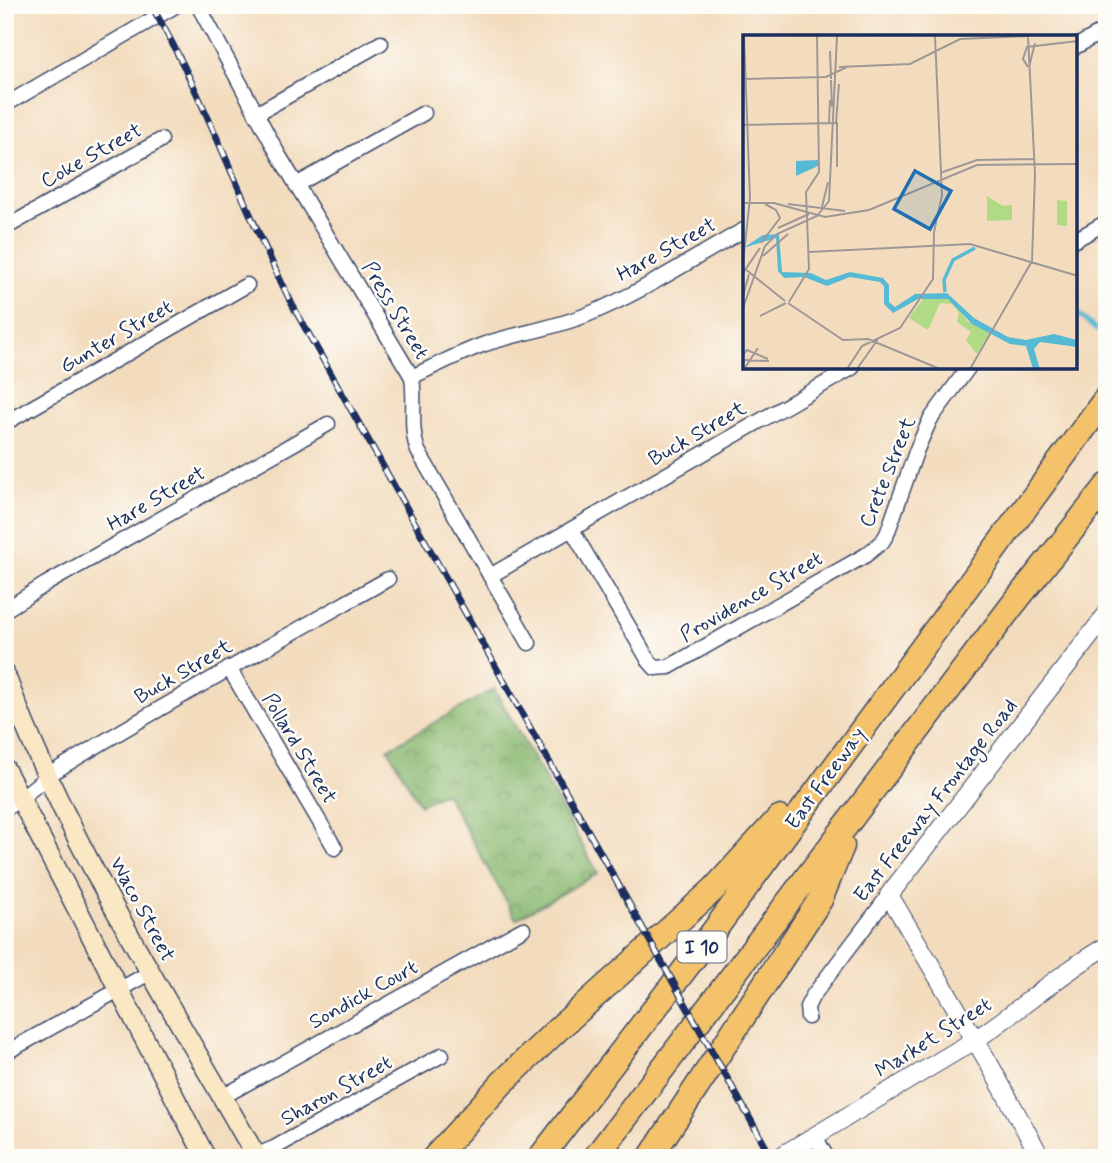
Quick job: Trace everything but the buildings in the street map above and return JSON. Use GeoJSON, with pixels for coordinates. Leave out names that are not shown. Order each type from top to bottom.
{"type":"FeatureCollection","features":[{"type":"Feature","properties":{"kind":"highway","name":"East Freeway"},"geometry":{"type":"LineString","coordinates":[[540,1158],[702,947],[1104,398]]}},
{"type":"Feature","properties":{"kind":"highway","name":"I 10"},"geometry":{"type":"LineString","coordinates":[[594,1158],[1011,607],[1107,486]]}},
{"type":"Feature","properties":{"kind":"highway"},"geometry":{"type":"LineString","coordinates":[[1011,607],[1107,510]]}},
{"type":"Feature","properties":{"kind":"highway"},"geometry":{"type":"LineString","coordinates":[[433,1158],[502,1083],[557,1030],[713,890],[858,733]]}},
{"type":"Feature","properties":{"kind":"highway"},"geometry":{"type":"LineString","coordinates":[[650,1158],[820,900],[854,816]]}},
{"type":"Feature","properties":{"kind":"main road","name":"Waco Street"},"geometry":{"type":"LineString","coordinates":[[5,674],[47,776],[151,972],[224,1096],[254,1157]]}},
{"type":"Feature","properties":{"kind":"main road"},"geometry":{"type":"LineString","coordinates":[[5,769],[13,805],[121,990],[206,1158]]}},
{"type":"Feature","properties":{"kind":"street"},"geometry":{"type":"LineString","coordinates":[[5,105],[177,5]]}},
{"type":"Feature","properties":{"kind":"street","name":"Press Street"},"geometry":{"type":"LineString","coordinates":[[198,5],[296,184],[412,377],[414,439],[529,643]]}},
{"type":"Feature","properties":{"kind":"street"},"geometry":{"type":"LineString","coordinates":[[1077,46],[1107,29]]}},
{"type":"Feature","properties":{"kind":"street"},"geometry":{"type":"LineString","coordinates":[[256,114],[381,43]]}},
{"type":"Feature","properties":{"kind":"street"},"geometry":{"type":"LineString","coordinates":[[296,184],[424,113]]}},
{"type":"Feature","properties":{"kind":"street","name":"Coke Street"},"geometry":{"type":"LineString","coordinates":[[5,228],[161,140]]}},
{"type":"Feature","properties":{"kind":"street"},"geometry":{"type":"LineString","coordinates":[[1077,239],[1107,222]]}},
{"type":"Feature","properties":{"kind":"street","name":"Hare Street"},"geometry":{"type":"LineString","coordinates":[[412,377],[456,355],[588,314],[625,297],[743,231]]}},
{"type":"Feature","properties":{"kind":"street","name":"Gunter Street"},"geometry":{"type":"LineString","coordinates":[[5,423],[247,285]]}},
{"type":"Feature","properties":{"kind":"street","name":"Buck Street"},"geometry":{"type":"LineString","coordinates":[[490,576],[850,369]]}},
{"type":"Feature","properties":{"kind":"street","name":"Crete Street"},"geometry":{"type":"LineString","coordinates":[[866,555],[882,542],[887,534],[930,420],[967,369]]}},
{"type":"Feature","properties":{"kind":"street","name":"Hare Street"},"geometry":{"type":"LineString","coordinates":[[5,610],[328,424]]}},
{"type":"Feature","properties":{"kind":"street","name":"Providence Street"},"geometry":{"type":"LineString","coordinates":[[572,530],[643,653],[655,667],[669,667],[866,555]]}},
{"type":"Feature","properties":{"kind":"street","name":"Buck Street"},"geometry":{"type":"LineString","coordinates":[[13,805],[47,776],[229,668],[388,579]]}},
{"type":"Feature","properties":{"kind":"street","name":"East Freeway Frontage Road"},"geometry":{"type":"LineString","coordinates":[[808,1017],[807,1007],[812,997],[889,895],[1103,625]]}},
{"type":"Feature","properties":{"kind":"street","name":"Pollard Street"},"geometry":{"type":"LineString","coordinates":[[229,668],[335,848]]}},
{"type":"Feature","properties":{"kind":"street"},"geometry":{"type":"LineString","coordinates":[[889,895],[1041,1158]]}},
{"type":"Feature","properties":{"kind":"street","name":"Sondick Court"},"geometry":{"type":"LineString","coordinates":[[224,1096],[523,929]]}},
{"type":"Feature","properties":{"kind":"street","name":"Market Street"},"geometry":{"type":"LineString","coordinates":[[778,1158],[975,1040],[1004,1021],[1068,970],[1105,950]]}},
{"type":"Feature","properties":{"kind":"street"},"geometry":{"type":"LineString","coordinates":[[5,1054],[151,972]]}},
{"type":"Feature","properties":{"kind":"street","name":"Sharon Street"},"geometry":{"type":"LineString","coordinates":[[254,1157],[442,1055]]}},
{"type":"Feature","properties":{"kind":"street"},"geometry":{"type":"LineString","coordinates":[[815,1136],[827,1158]]}},
{"type":"Feature","properties":{"kind":"green space"},"geometry":{"type":"Polygon","coordinates":[[[494,689],[598,873],[516,919],[445,792],[420,805],[388,749],[494,689]]]}},
{"type":"Feature","properties":{"kind":"waterway"},"geometry":{"type":"LineString","coordinates":[[1077,313],[1096,330]]}},
{"type":"Feature","properties":{"kind":"railway"},"geometry":{"type":"LineString","coordinates":[[151,5],[190,78],[294,308],[772,1158]]}}]}
